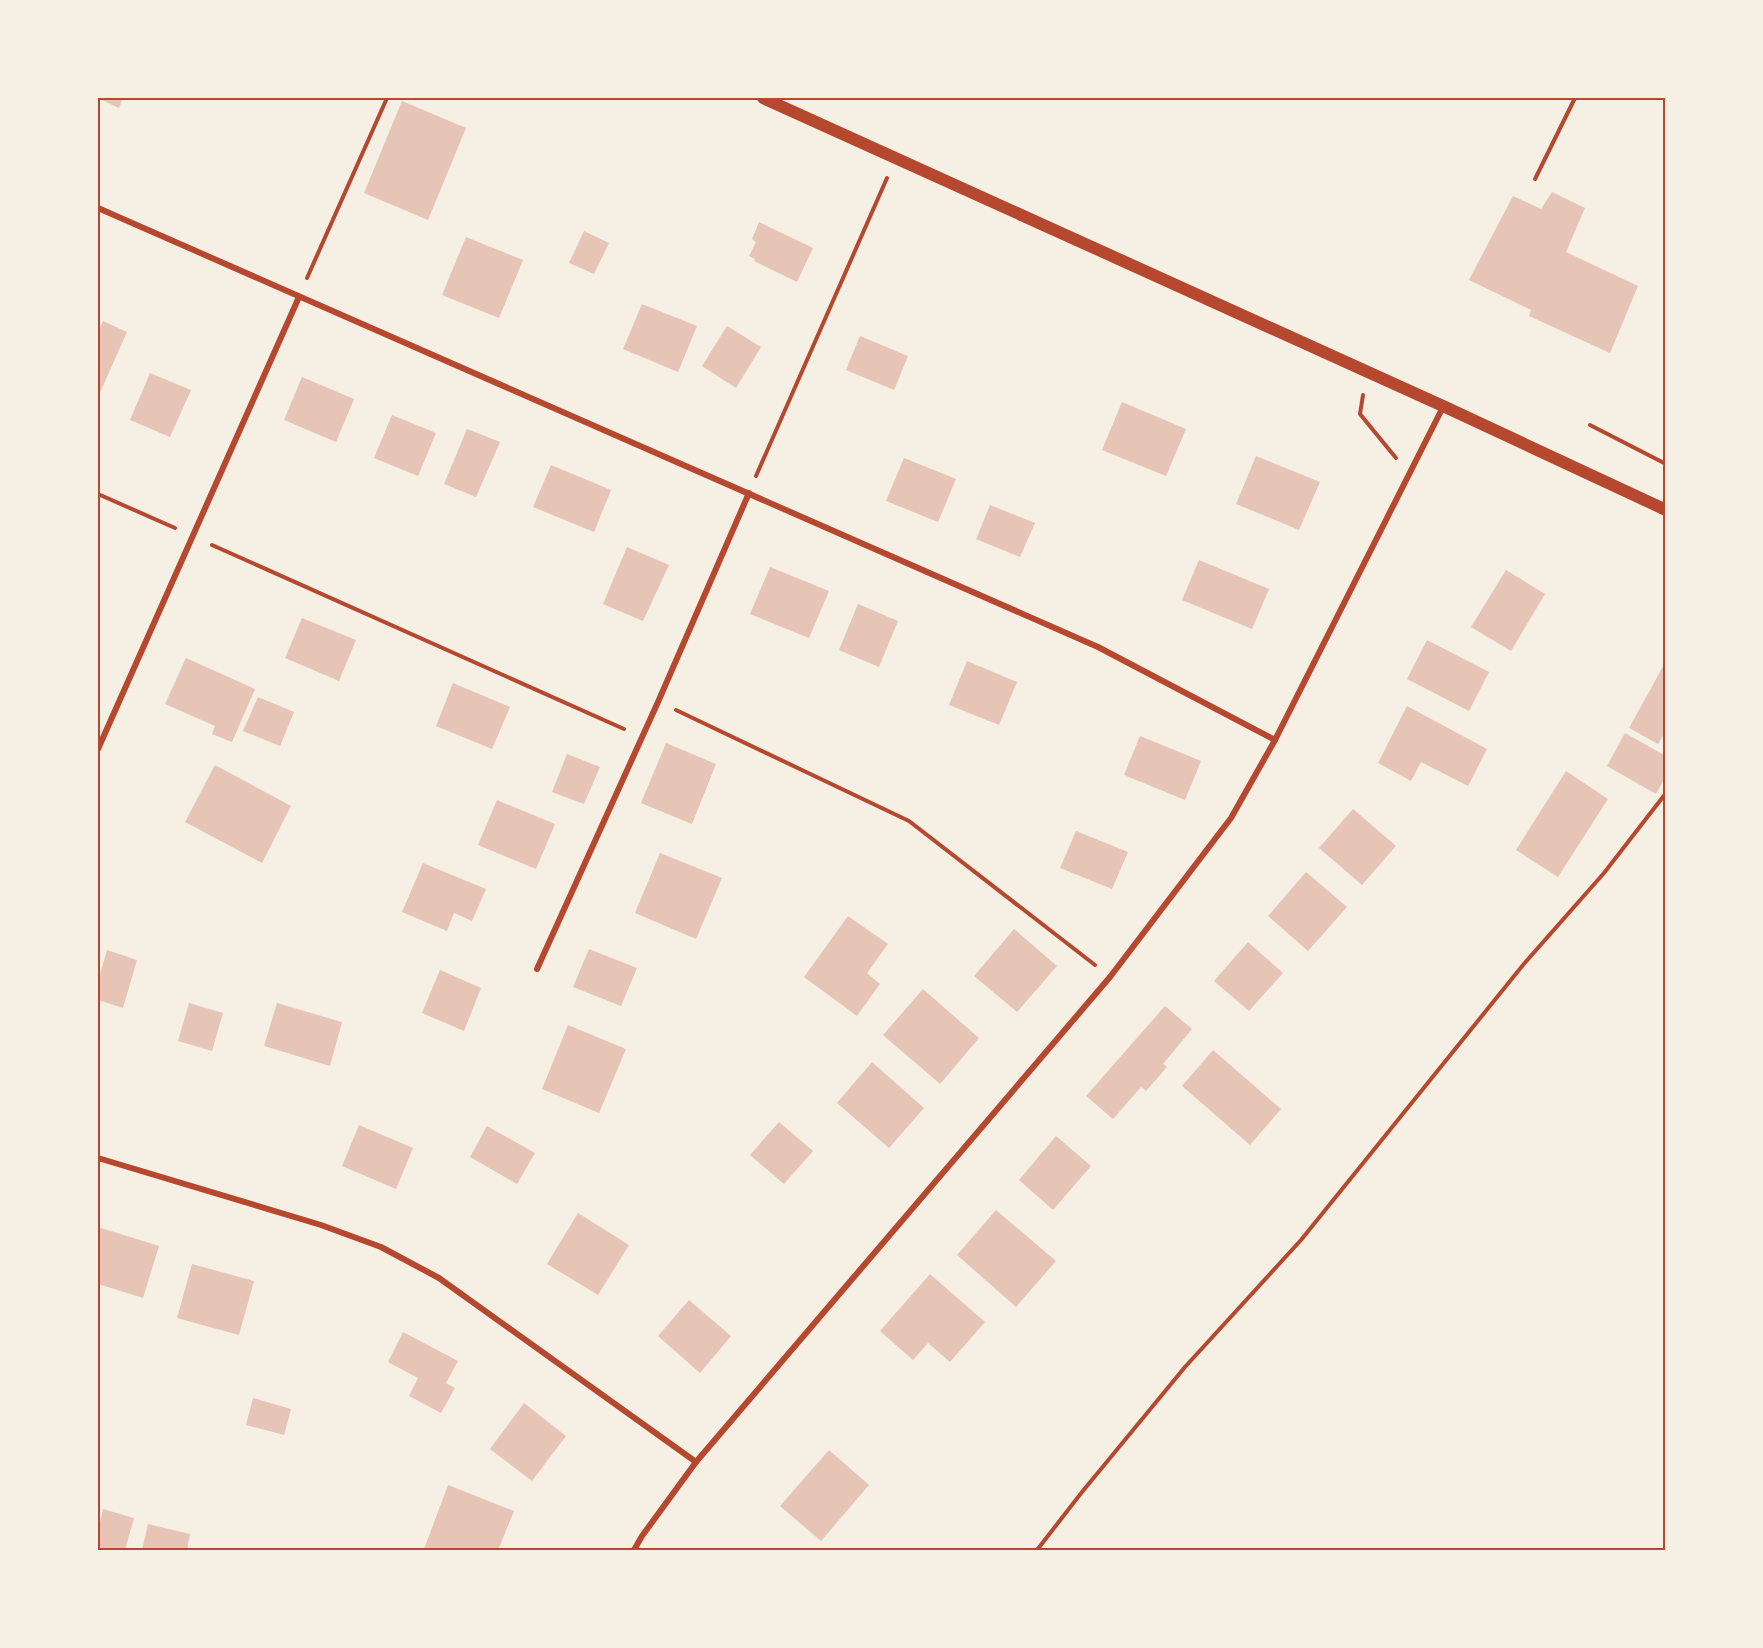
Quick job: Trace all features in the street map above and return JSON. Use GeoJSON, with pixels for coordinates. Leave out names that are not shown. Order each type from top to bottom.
{"type":"FeatureCollection","features":[{"type":"Feature","properties":{"kind":"main road"},"geometry":{"type":"LineString","coordinates":[[763,98],[1365,370],[1665,510]]}},
{"type":"Feature","properties":{"kind":"street"},"geometry":{"type":"LineString","coordinates":[[98,208],[1098,647],[1275,740]]}},
{"type":"Feature","properties":{"kind":"street"},"geometry":{"type":"LineString","coordinates":[[98,749],[299,297]]}},
{"type":"Feature","properties":{"kind":"street"},"geometry":{"type":"LineString","coordinates":[[634,1551],[642,1536],[696,1462],[1110,977],[1231,818],[1275,740],[1443,406]]}},
{"type":"Feature","properties":{"kind":"street"},"geometry":{"type":"LineString","coordinates":[[537,969],[658,702],[749,493]]}},
{"type":"Feature","properties":{"kind":"street"},"geometry":{"type":"LineString","coordinates":[[98,1158],[321,1224],[381,1247],[439,1278],[696,1462]]}},
{"type":"Feature","properties":{"kind":"path"},"geometry":{"type":"LineString","coordinates":[[299,297],[387,98]]}},
{"type":"Feature","properties":{"kind":"path"},"geometry":{"type":"LineString","coordinates":[[1535,179],[1575,98]]}},
{"type":"Feature","properties":{"kind":"path"},"geometry":{"type":"LineString","coordinates":[[749,493],[896,158]]}},
{"type":"Feature","properties":{"kind":"path"},"geometry":{"type":"LineString","coordinates":[[1365,370],[1359,414],[1409,475]]}},
{"type":"Feature","properties":{"kind":"path"},"geometry":{"type":"LineString","coordinates":[[1590,425],[1665,464]]}},
{"type":"Feature","properties":{"kind":"path"},"geometry":{"type":"LineString","coordinates":[[98,494],[641,737]]}},
{"type":"Feature","properties":{"kind":"path"},"geometry":{"type":"LineString","coordinates":[[658,702],[909,821],[1110,977]]}},
{"type":"Feature","properties":{"kind":"path"},"geometry":{"type":"LineString","coordinates":[[1037,1551],[1082,1492],[1185,1367],[1300,1240],[1523,965],[1604,873],[1665,793]]}},
{"type":"Feature","properties":{"kind":"building"},"geometry":{"type":"Polygon","coordinates":[[[98,98],[123,98],[119,108],[98,98]]]}},
{"type":"Feature","properties":{"kind":"building"},"geometry":{"type":"Polygon","coordinates":[[[402,101],[466,128],[428,220],[364,193],[402,101]]]}},
{"type":"Feature","properties":{"kind":"building"},"geometry":{"type":"Polygon","coordinates":[[[1552,192],[1585,208],[1566,252],[1638,286],[1610,353],[1529,316],[1531,310],[1469,280],[1513,196],[1541,209],[1552,192]]]}},
{"type":"Feature","properties":{"kind":"building"},"geometry":{"type":"Polygon","coordinates":[[[759,222],[813,248],[797,282],[754,261],[755,259],[749,256],[756,242],[752,239],[759,222]]]}},
{"type":"Feature","properties":{"kind":"building"},"geometry":{"type":"Polygon","coordinates":[[[584,231],[609,243],[594,274],[569,263],[584,231]]]}},
{"type":"Feature","properties":{"kind":"building"},"geometry":{"type":"Polygon","coordinates":[[[466,237],[523,260],[499,318],[442,295],[466,237]]]}},
{"type":"Feature","properties":{"kind":"building"},"geometry":{"type":"Polygon","coordinates":[[[642,304],[697,326],[678,372],[623,349],[642,304]]]}},
{"type":"Feature","properties":{"kind":"building"},"geometry":{"type":"Polygon","coordinates":[[[103,321],[127,332],[98,397],[98,332],[103,321]]]}},
{"type":"Feature","properties":{"kind":"building"},"geometry":{"type":"Polygon","coordinates":[[[727,326],[761,347],[736,388],[702,366],[727,326]]]}},
{"type":"Feature","properties":{"kind":"building"},"geometry":{"type":"Polygon","coordinates":[[[860,336],[908,356],[894,390],[846,370],[860,336]]]}},
{"type":"Feature","properties":{"kind":"building"},"geometry":{"type":"Polygon","coordinates":[[[150,373],[191,390],[170,437],[130,420],[150,373]]]}},
{"type":"Feature","properties":{"kind":"building"},"geometry":{"type":"Polygon","coordinates":[[[302,377],[354,399],[336,442],[284,420],[302,377]]]}},
{"type":"Feature","properties":{"kind":"building"},"geometry":{"type":"Polygon","coordinates":[[[1122,402],[1186,429],[1166,476],[1102,450],[1122,402]]]}},
{"type":"Feature","properties":{"kind":"building"},"geometry":{"type":"Polygon","coordinates":[[[392,415],[436,433],[418,476],[374,458],[392,415]]]}},
{"type":"Feature","properties":{"kind":"building"},"geometry":{"type":"Polygon","coordinates":[[[467,429],[500,442],[476,497],[444,484],[467,429]]]}},
{"type":"Feature","properties":{"kind":"building"},"geometry":{"type":"Polygon","coordinates":[[[1256,456],[1320,482],[1299,530],[1236,504],[1256,456]]]}},
{"type":"Feature","properties":{"kind":"building"},"geometry":{"type":"Polygon","coordinates":[[[904,458],[956,479],[938,522],[886,501],[904,458]]]}},
{"type":"Feature","properties":{"kind":"building"},"geometry":{"type":"Polygon","coordinates":[[[551,465],[611,490],[594,532],[533,507],[551,465]]]}},
{"type":"Feature","properties":{"kind":"building"},"geometry":{"type":"Polygon","coordinates":[[[990,505],[1035,523],[1020,557],[976,539],[990,505]]]}},
{"type":"Feature","properties":{"kind":"building"},"geometry":{"type":"Polygon","coordinates":[[[627,547],[669,565],[643,621],[603,604],[627,547]]]}},
{"type":"Feature","properties":{"kind":"building"},"geometry":{"type":"Polygon","coordinates":[[[1199,560],[1269,589],[1252,629],[1182,600],[1199,560]]]}},
{"type":"Feature","properties":{"kind":"building"},"geometry":{"type":"Polygon","coordinates":[[[770,567],[829,591],[809,638],[750,614],[770,567]]]}},
{"type":"Feature","properties":{"kind":"building"},"geometry":{"type":"Polygon","coordinates":[[[1506,570],[1545,594],[1511,651],[1471,627],[1506,570]]]}},
{"type":"Feature","properties":{"kind":"building"},"geometry":{"type":"Polygon","coordinates":[[[858,604],[898,621],[879,667],[839,650],[858,604]]]}},
{"type":"Feature","properties":{"kind":"building"},"geometry":{"type":"Polygon","coordinates":[[[302,618],[356,640],[339,681],[285,658],[302,618]]]}},
{"type":"Feature","properties":{"kind":"building"},"geometry":{"type":"Polygon","coordinates":[[[1427,640],[1489,672],[1469,711],[1407,679],[1427,640]]]}},
{"type":"Feature","properties":{"kind":"building"},"geometry":{"type":"Polygon","coordinates":[[[186,658],[255,689],[232,742],[212,734],[215,726],[165,704],[186,658]]]}},
{"type":"Feature","properties":{"kind":"building"},"geometry":{"type":"Polygon","coordinates":[[[967,661],[1017,682],[999,725],[949,705],[967,661]]]}},
{"type":"Feature","properties":{"kind":"building"},"geometry":{"type":"Polygon","coordinates":[[[1666,661],[1666,731],[1658,744],[1629,728],[1666,661]]]}},
{"type":"Feature","properties":{"kind":"building"},"geometry":{"type":"Polygon","coordinates":[[[453,683],[510,707],[492,749],[436,726],[453,683]]]}},
{"type":"Feature","properties":{"kind":"building"},"geometry":{"type":"Polygon","coordinates":[[[258,697],[294,712],[280,746],[243,731],[258,697]]]}},
{"type":"Feature","properties":{"kind":"building"},"geometry":{"type":"Polygon","coordinates":[[[1407,706],[1487,749],[1468,786],[1421,762],[1411,781],[1378,763],[1407,706]]]}},
{"type":"Feature","properties":{"kind":"building"},"geometry":{"type":"Polygon","coordinates":[[[1625,733],[1666,756],[1666,776],[1656,794],[1607,766],[1625,733]]]}},
{"type":"Feature","properties":{"kind":"building"},"geometry":{"type":"Polygon","coordinates":[[[1140,736],[1201,761],[1185,800],[1124,775],[1140,736]]]}},
{"type":"Feature","properties":{"kind":"building"},"geometry":{"type":"Polygon","coordinates":[[[666,743],[716,764],[692,824],[641,803],[666,743]]]}},
{"type":"Feature","properties":{"kind":"building"},"geometry":{"type":"Polygon","coordinates":[[[567,754],[600,767],[584,804],[552,792],[567,754]]]}},
{"type":"Feature","properties":{"kind":"building"},"geometry":{"type":"Polygon","coordinates":[[[215,765],[291,806],[262,863],[185,822],[215,765]]]}},
{"type":"Feature","properties":{"kind":"building"},"geometry":{"type":"Polygon","coordinates":[[[1566,771],[1608,799],[1558,877],[1516,850],[1566,771]]]}},
{"type":"Feature","properties":{"kind":"building"},"geometry":{"type":"Polygon","coordinates":[[[497,800],[555,824],[536,869],[478,845],[497,800]]]}},
{"type":"Feature","properties":{"kind":"building"},"geometry":{"type":"Polygon","coordinates":[[[1353,809],[1396,846],[1362,885],[1319,848],[1353,809]]]}},
{"type":"Feature","properties":{"kind":"building"},"geometry":{"type":"Polygon","coordinates":[[[1076,831],[1128,852],[1112,889],[1060,868],[1076,831]]]}},
{"type":"Feature","properties":{"kind":"building"},"geometry":{"type":"Polygon","coordinates":[[[660,853],[722,878],[696,939],[635,913],[660,853]]]}},
{"type":"Feature","properties":{"kind":"building"},"geometry":{"type":"Polygon","coordinates":[[[423,863],[486,889],[472,921],[454,913],[447,931],[402,912],[423,863]]]}},
{"type":"Feature","properties":{"kind":"building"},"geometry":{"type":"Polygon","coordinates":[[[1306,872],[1347,907],[1308,951],[1268,916],[1306,872]]]}},
{"type":"Feature","properties":{"kind":"building"},"geometry":{"type":"Polygon","coordinates":[[[848,916],[888,944],[867,973],[880,984],[857,1016],[804,977],[848,916]]]}},
{"type":"Feature","properties":{"kind":"building"},"geometry":{"type":"Polygon","coordinates":[[[1014,929],[1057,966],[1017,1012],[974,976],[1014,929]]]}},
{"type":"Feature","properties":{"kind":"building"},"geometry":{"type":"Polygon","coordinates":[[[1248,942],[1283,973],[1249,1011],[1214,981],[1248,942]]]}},
{"type":"Feature","properties":{"kind":"building"},"geometry":{"type":"Polygon","coordinates":[[[589,949],[637,968],[621,1006],[573,987],[589,949]]]}},
{"type":"Feature","properties":{"kind":"building"},"geometry":{"type":"Polygon","coordinates":[[[107,950],[137,960],[123,1008],[98,1000],[98,981],[107,950]]]}},
{"type":"Feature","properties":{"kind":"building"},"geometry":{"type":"Polygon","coordinates":[[[440,970],[481,988],[464,1031],[422,1013],[440,970]]]}},
{"type":"Feature","properties":{"kind":"building"},"geometry":{"type":"Polygon","coordinates":[[[923,989],[979,1038],[940,1084],[883,1035],[923,989]]]}},
{"type":"Feature","properties":{"kind":"building"},"geometry":{"type":"Polygon","coordinates":[[[189,1003],[223,1013],[212,1051],[178,1041],[189,1003]]]}},
{"type":"Feature","properties":{"kind":"building"},"geometry":{"type":"Polygon","coordinates":[[[277,1003],[342,1022],[330,1066],[264,1046],[277,1003]]]}},
{"type":"Feature","properties":{"kind":"building"},"geometry":{"type":"Polygon","coordinates":[[[1165,1006],[1192,1029],[1163,1064],[1167,1067],[1146,1091],[1141,1087],[1113,1119],[1086,1096],[1165,1006]]]}},
{"type":"Feature","properties":{"kind":"building"},"geometry":{"type":"Polygon","coordinates":[[[568,1025],[626,1049],[599,1113],[542,1089],[568,1025]]]}},
{"type":"Feature","properties":{"kind":"building"},"geometry":{"type":"Polygon","coordinates":[[[1213,1050],[1281,1109],[1250,1145],[1182,1086],[1213,1050]]]}},
{"type":"Feature","properties":{"kind":"building"},"geometry":{"type":"Polygon","coordinates":[[[872,1062],[924,1108],[889,1148],[837,1103],[872,1062]]]}},
{"type":"Feature","properties":{"kind":"building"},"geometry":{"type":"Polygon","coordinates":[[[779,1122],[813,1151],[784,1184],[750,1155],[779,1122]]]}},
{"type":"Feature","properties":{"kind":"building"},"geometry":{"type":"Polygon","coordinates":[[[359,1125],[413,1148],[396,1189],[342,1166],[359,1125]]]}},
{"type":"Feature","properties":{"kind":"building"},"geometry":{"type":"Polygon","coordinates":[[[487,1126],[535,1153],[517,1184],[470,1157],[487,1126]]]}},
{"type":"Feature","properties":{"kind":"building"},"geometry":{"type":"Polygon","coordinates":[[[1056,1136],[1091,1166],[1053,1210],[1019,1180],[1056,1136]]]}},
{"type":"Feature","properties":{"kind":"building"},"geometry":{"type":"Polygon","coordinates":[[[996,1210],[1056,1261],[1016,1307],[957,1255],[996,1210]]]}},
{"type":"Feature","properties":{"kind":"building"},"geometry":{"type":"Polygon","coordinates":[[[578,1213],[629,1245],[598,1295],[547,1264],[578,1213]]]}},
{"type":"Feature","properties":{"kind":"building"},"geometry":{"type":"Polygon","coordinates":[[[98,1227],[159,1246],[143,1298],[98,1284],[98,1227]]]}},
{"type":"Feature","properties":{"kind":"building"},"geometry":{"type":"Polygon","coordinates":[[[192,1264],[254,1281],[239,1335],[177,1318],[192,1264]]]}},
{"type":"Feature","properties":{"kind":"building"},"geometry":{"type":"Polygon","coordinates":[[[930,1274],[985,1322],[950,1362],[928,1343],[913,1360],[880,1331],[930,1274]]]}},
{"type":"Feature","properties":{"kind":"building"},"geometry":{"type":"Polygon","coordinates":[[[689,1300],[731,1336],[700,1373],[658,1336],[689,1300]]]}},
{"type":"Feature","properties":{"kind":"building"},"geometry":{"type":"Polygon","coordinates":[[[403,1332],[458,1361],[446,1383],[455,1388],[441,1413],[409,1396],[418,1378],[388,1362],[403,1332]]]}},
{"type":"Feature","properties":{"kind":"building"},"geometry":{"type":"Polygon","coordinates":[[[253,1398],[291,1409],[284,1435],[246,1425],[253,1398]]]}},
{"type":"Feature","properties":{"kind":"building"},"geometry":{"type":"Polygon","coordinates":[[[524,1403],[566,1436],[532,1481],[490,1449],[524,1403]]]}},
{"type":"Feature","properties":{"kind":"building"},"geometry":{"type":"Polygon","coordinates":[[[829,1450],[869,1485],[821,1541],[780,1506],[829,1450]]]}},
{"type":"Feature","properties":{"kind":"building"},"geometry":{"type":"Polygon","coordinates":[[[448,1485],[514,1511],[498,1550],[424,1549],[448,1485]]]}},
{"type":"Feature","properties":{"kind":"building"},"geometry":{"type":"Polygon","coordinates":[[[103,1509],[134,1518],[125,1550],[98,1550],[98,1531],[103,1509]]]}},
{"type":"Feature","properties":{"kind":"building"},"geometry":{"type":"Polygon","coordinates":[[[148,1524],[190,1534],[187,1550],[142,1550],[148,1524]]]}}]}
